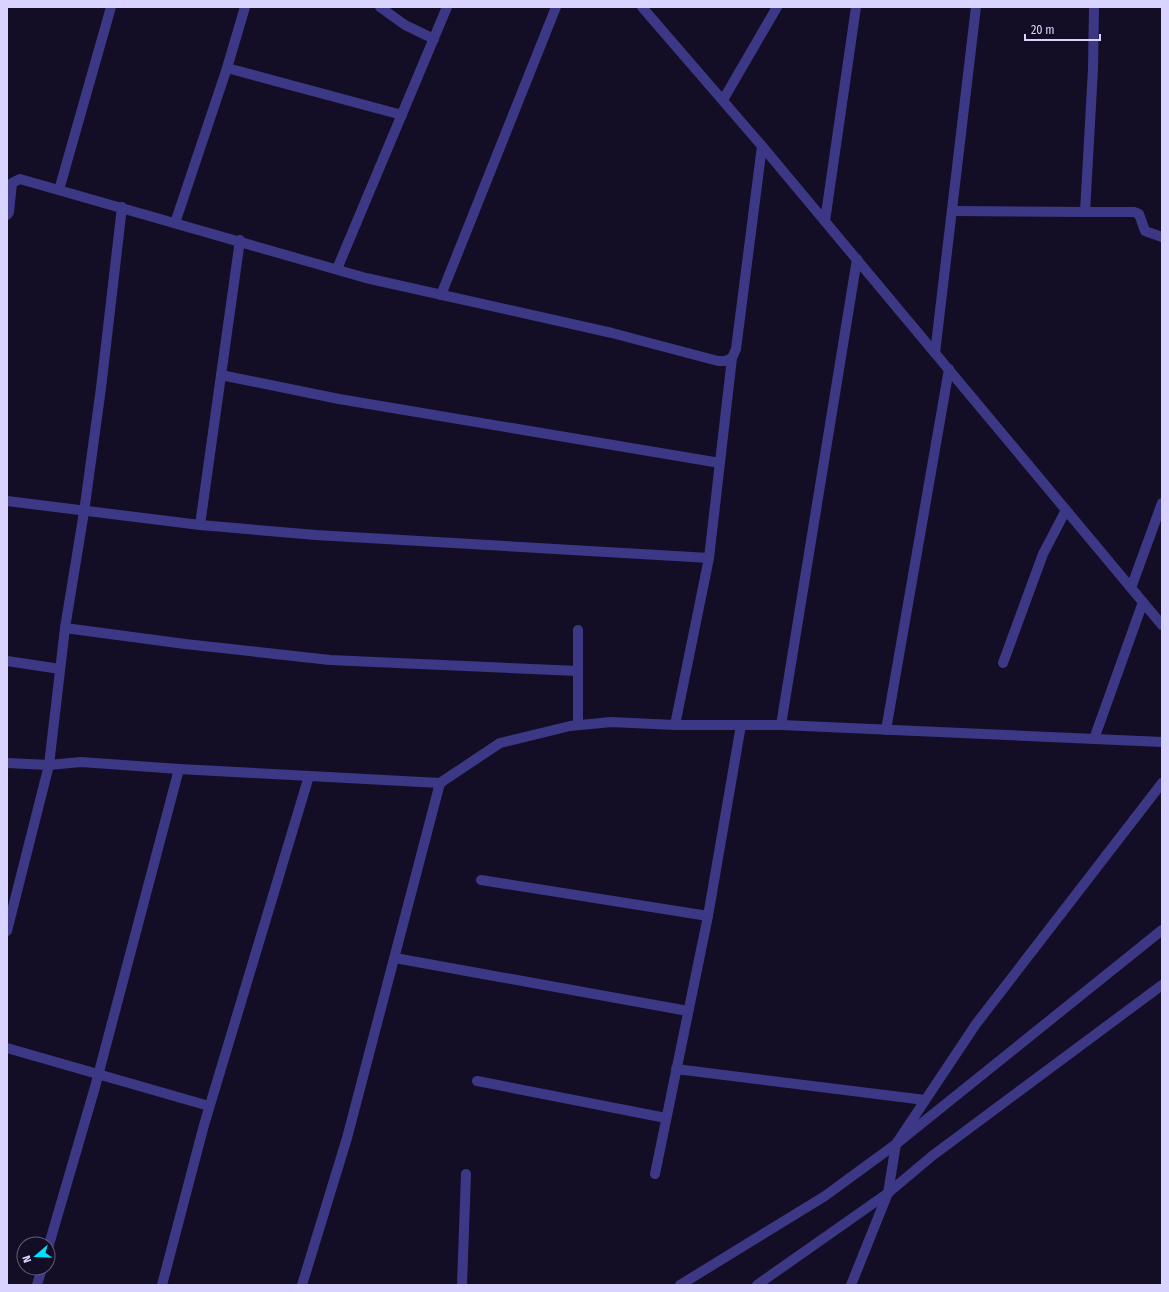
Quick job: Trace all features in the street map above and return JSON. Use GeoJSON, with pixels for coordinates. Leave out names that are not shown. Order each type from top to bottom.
{"type":"FeatureCollection","features":[{"type":"Feature","properties":{"kind":"street"},"geometry":{"type":"LineString","coordinates":[[59,190],[111,7]]}},
{"type":"Feature","properties":{"kind":"street"},"geometry":{"type":"LineString","coordinates":[[175,223],[227,68],[245,7]]}},
{"type":"Feature","properties":{"kind":"street"},"geometry":{"type":"LineString","coordinates":[[380,7],[405,25],[434,39]]}},
{"type":"Feature","properties":{"kind":"street"},"geometry":{"type":"LineString","coordinates":[[337,269],[447,7]]}},
{"type":"Feature","properties":{"kind":"street"},"geometry":{"type":"LineString","coordinates":[[441,294],[556,7]]}},
{"type":"Feature","properties":{"kind":"street"},"geometry":{"type":"LineString","coordinates":[[642,7],[762,146],[1162,625]]}},
{"type":"Feature","properties":{"kind":"street"},"geometry":{"type":"LineString","coordinates":[[723,100],[776,7]]}},
{"type":"Feature","properties":{"kind":"street"},"geometry":{"type":"LineString","coordinates":[[825,221],[856,7]]}},
{"type":"Feature","properties":{"kind":"street"},"geometry":{"type":"LineString","coordinates":[[935,353],[976,7]]}},
{"type":"Feature","properties":{"kind":"street"},"geometry":{"type":"LineString","coordinates":[[1085,212],[1093,69],[1094,7]]}},
{"type":"Feature","properties":{"kind":"street"},"geometry":{"type":"LineString","coordinates":[[227,68],[402,115]]}},
{"type":"Feature","properties":{"kind":"street"},"geometry":{"type":"LineString","coordinates":[[675,724],[709,558],[732,358],[736,349],[762,146]]}},
{"type":"Feature","properties":{"kind":"street"},"geometry":{"type":"LineString","coordinates":[[7,216],[9,212],[11,188],[16,180],[20,179],[240,240],[337,269],[612,333],[718,361],[725,361],[732,358]]}},
{"type":"Feature","properties":{"kind":"street"},"geometry":{"type":"LineString","coordinates":[[7,931],[48,765],[65,628],[84,512],[110,319],[122,207]]}},
{"type":"Feature","properties":{"kind":"street"},"geometry":{"type":"LineString","coordinates":[[953,211],[1134,212],[1139,214],[1145,231],[1162,237]]}},
{"type":"Feature","properties":{"kind":"street"},"geometry":{"type":"LineString","coordinates":[[200,526],[240,240]]}},
{"type":"Feature","properties":{"kind":"street"},"geometry":{"type":"LineString","coordinates":[[781,725],[857,259]]}},
{"type":"Feature","properties":{"kind":"street"},"geometry":{"type":"LineString","coordinates":[[886,730],[948,369]]}},
{"type":"Feature","properties":{"kind":"street"},"geometry":{"type":"LineString","coordinates":[[221,375],[339,399],[720,463]]}},
{"type":"Feature","properties":{"kind":"street"},"geometry":{"type":"LineString","coordinates":[[7,501],[200,526],[462,545],[709,558]]}},
{"type":"Feature","properties":{"kind":"street"},"geometry":{"type":"LineString","coordinates":[[1131,588],[1162,503]]}},
{"type":"Feature","properties":{"kind":"street"},"geometry":{"type":"LineString","coordinates":[[1003,663],[1043,554],[1066,510]]}},
{"type":"Feature","properties":{"kind":"street"},"geometry":{"type":"LineString","coordinates":[[1094,739],[1143,602]]}},
{"type":"Feature","properties":{"kind":"street"},"geometry":{"type":"LineString","coordinates":[[65,628],[185,644],[330,660],[578,671]]}},
{"type":"Feature","properties":{"kind":"street"},"geometry":{"type":"LineString","coordinates":[[578,630],[578,725]]}},
{"type":"Feature","properties":{"kind":"street"},"geometry":{"type":"LineString","coordinates":[[7,661],[60,669]]}},
{"type":"Feature","properties":{"kind":"street"},"geometry":{"type":"LineString","coordinates":[[7,763],[48,765],[81,762],[179,769],[440,782],[500,743],[578,725],[611,722],[781,725],[1162,742]]}},
{"type":"Feature","properties":{"kind":"street"},"geometry":{"type":"LineString","coordinates":[[655,1174],[708,916],[741,725]]}},
{"type":"Feature","properties":{"kind":"street"},"geometry":{"type":"LineString","coordinates":[[52,1236],[99,1074],[179,769]]}},
{"type":"Feature","properties":{"kind":"street"},"geometry":{"type":"LineString","coordinates":[[162,1285],[209,1106],[309,776]]}},
{"type":"Feature","properties":{"kind":"street"},"geometry":{"type":"LineString","coordinates":[[302,1285],[347,1138],[440,782]]}},
{"type":"Feature","properties":{"kind":"street"},"geometry":{"type":"LineString","coordinates":[[851,1285],[888,1193],[895,1148],[976,1024],[1162,783]]}},
{"type":"Feature","properties":{"kind":"street"},"geometry":{"type":"LineString","coordinates":[[481,880],[708,916]]}},
{"type":"Feature","properties":{"kind":"street"},"geometry":{"type":"LineString","coordinates":[[680,1285],[825,1196],[895,1148],[1162,930]]}},
{"type":"Feature","properties":{"kind":"street"},"geometry":{"type":"LineString","coordinates":[[395,958],[688,1012]]}},
{"type":"Feature","properties":{"kind":"street"},"geometry":{"type":"LineString","coordinates":[[758,1285],[888,1193],[932,1156],[1162,985]]}},
{"type":"Feature","properties":{"kind":"street"},"geometry":{"type":"LineString","coordinates":[[7,1048],[209,1106]]}},
{"type":"Feature","properties":{"kind":"street"},"geometry":{"type":"LineString","coordinates":[[676,1068],[925,1100]]}},
{"type":"Feature","properties":{"kind":"street"},"geometry":{"type":"LineString","coordinates":[[477,1081],[666,1118]]}},
{"type":"Feature","properties":{"kind":"street"},"geometry":{"type":"LineString","coordinates":[[462,1285],[466,1174]]}}]}
